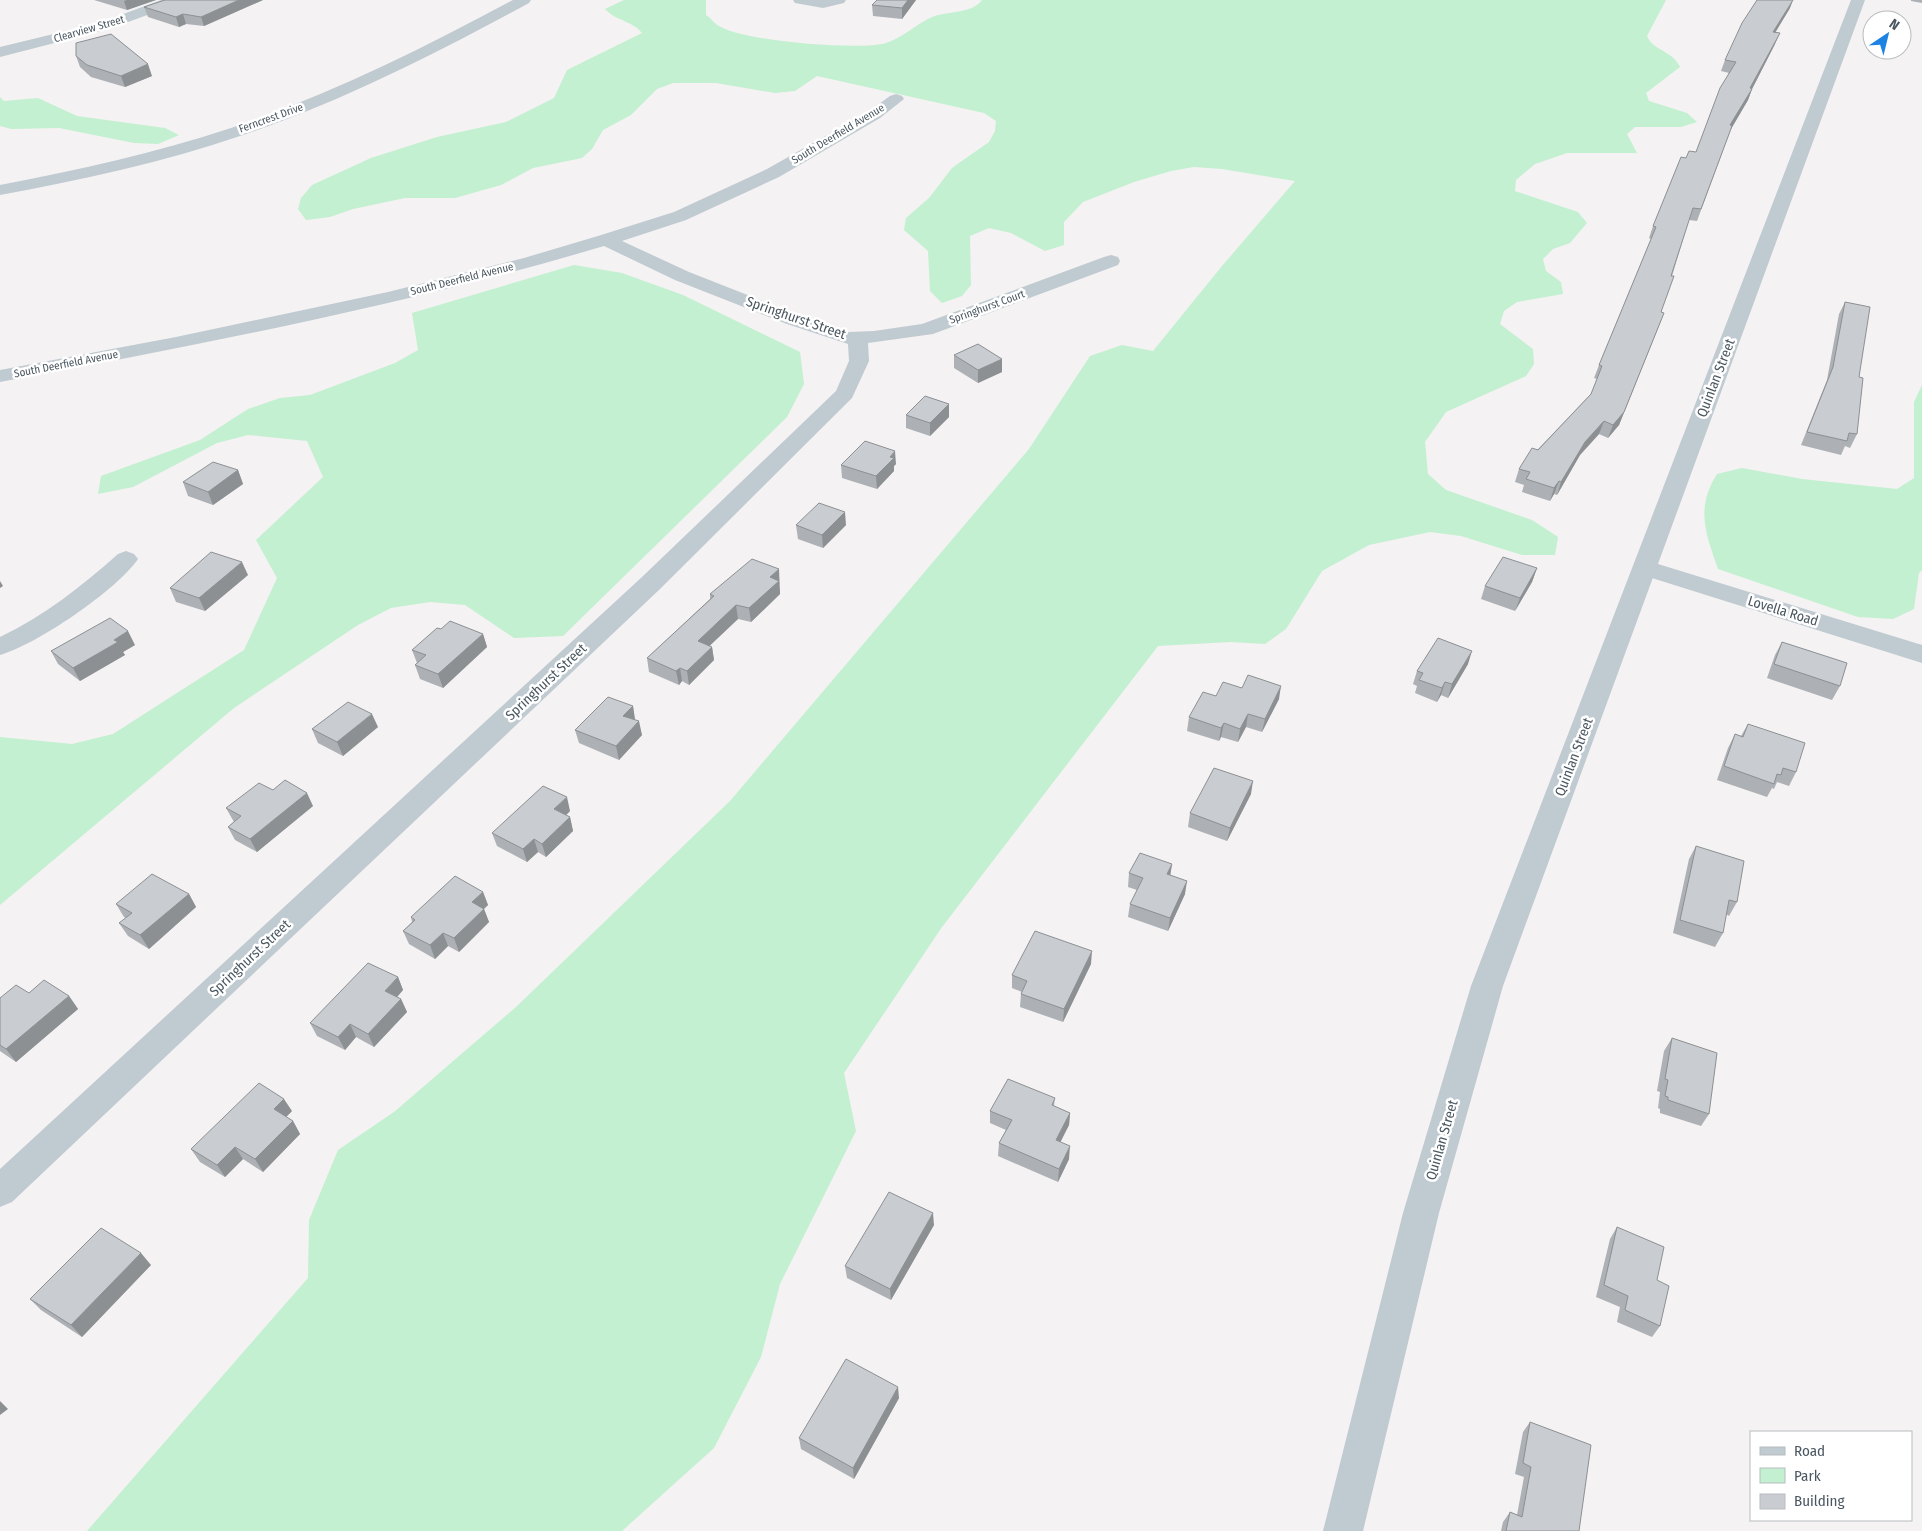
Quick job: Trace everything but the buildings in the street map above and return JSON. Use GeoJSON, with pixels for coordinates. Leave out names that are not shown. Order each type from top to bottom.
{"type":"FeatureCollection","features":[{"type":"Feature","properties":{"kind":"street","name":"Clearview Street"},"geometry":{"type":"LineString","coordinates":[[0,52],[104,26],[176,0]]}},
{"type":"Feature","properties":{"kind":"street","name":"Ferncrest Drive"},"geometry":{"type":"LineString","coordinates":[[0,190],[148,158],[314,103],[412,57],[524,0]]}},
{"type":"Feature","properties":{"kind":"street"},"geometry":{"type":"LineString","coordinates":[[800,0],[823,4],[839,0]]}},
{"type":"Feature","properties":{"kind":"street","name":"Quinlan Street"},"geometry":{"type":"LineString","coordinates":[[1343,1531],[1421,1213],[1487,986],[1858,0]]}},
{"type":"Feature","properties":{"kind":"street","name":"South Deerfield Avenue"},"geometry":{"type":"LineString","coordinates":[[0,376],[176,343],[389,298],[531,262],[605,240],[680,216],[773,173],[874,115],[896,99]]}},
{"type":"Feature","properties":{"kind":"street","name":"Springhurst Street"},"geometry":{"type":"LineString","coordinates":[[0,1191],[651,583],[844,394],[859,361],[858,337],[848,338],[794,320],[682,276],[605,240]]}},
{"type":"Feature","properties":{"kind":"street","name":"Springhurst Court"},"geometry":{"type":"LineString","coordinates":[[858,337],[926,330],[1111,261]]}},
{"type":"Feature","properties":{"kind":"street"},"geometry":{"type":"LineString","coordinates":[[0,647],[58,616],[94,588],[126,559]]}},
{"type":"Feature","properties":{"kind":"street","name":"Lovella Road"},"geometry":{"type":"LineString","coordinates":[[1645,568],[1922,654]]}},
{"type":"Feature","properties":{"kind":"green space"},"geometry":{"type":"Polygon","coordinates":[[[624,0],[706,0],[706,15],[719,26],[734,32],[753,37],[802,43],[852,46],[886,43],[932,17],[972,8],[982,0],[1666,0],[1647,36],[1654,45],[1677,61],[1680,67],[1646,93],[1649,101],[1687,113],[1697,122],[1681,127],[1635,127],[1627,134],[1637,153],[1567,153],[1535,164],[1516,180],[1515,191],[1578,212],[1587,223],[1570,243],[1553,249],[1543,259],[1546,271],[1561,282],[1563,294],[1517,302],[1504,311],[1500,324],[1533,349],[1534,364],[1526,376],[1446,412],[1425,442],[1428,474],[1446,490],[1532,520],[1558,537],[1555,555],[1522,555],[1461,536],[1430,532],[1369,545],[1322,571],[1286,629],[1265,644],[1230,642],[1158,646],[942,927],[844,1073],[856,1131],[780,1284],[761,1357],[714,1448],[622,1531],[87,1531],[308,1278],[309,1220],[338,1150],[394,1112],[516,1007],[730,801],[1029,449],[1090,356],[1122,345],[1153,351],[1222,266],[1295,181],[1222,169],[1194,167],[1171,171],[1134,182],[1083,202],[1064,222],[1064,245],[1045,251],[1011,233],[989,228],[970,236],[971,285],[962,296],[942,303],[930,291],[928,251],[904,230],[906,218],[929,198],[952,168],[989,142],[995,131],[996,121],[984,113],[817,76],[795,91],[775,93],[716,83],[673,83],[657,89],[631,115],[603,130],[592,149],[582,158],[533,168],[501,185],[455,198],[405,198],[353,209],[330,217],[306,220],[298,209],[301,198],[312,185],[371,158],[437,137],[506,122],[554,98],[567,70],[642,33],[634,26],[605,9],[624,0]]]}},
{"type":"Feature","properties":{"kind":"green space"},"geometry":{"type":"Polygon","coordinates":[[[0,97],[4,101],[38,98],[77,116],[165,128],[179,135],[158,144],[134,143],[59,128],[11,129],[0,126],[0,97]]]}},
{"type":"Feature","properties":{"kind":"green space"},"geometry":{"type":"Polygon","coordinates":[[[574,265],[622,273],[683,295],[800,352],[804,384],[787,417],[563,636],[514,638],[465,605],[430,602],[391,608],[358,625],[234,708],[0,905],[0,737],[72,744],[113,734],[244,650],[277,578],[256,540],[323,477],[307,441],[248,435],[217,443],[133,487],[98,494],[101,476],[200,440],[248,409],[280,398],[310,395],[395,363],[418,350],[412,313],[574,265]]]}},
{"type":"Feature","properties":{"kind":"green space"},"geometry":{"type":"Polygon","coordinates":[[[1922,385],[1922,570],[1919,573],[1914,609],[1893,619],[1858,617],[1718,569],[1707,533],[1704,510],[1710,487],[1717,474],[1742,468],[1802,479],[1897,489],[1914,478],[1914,402],[1922,385]]]}}]}
